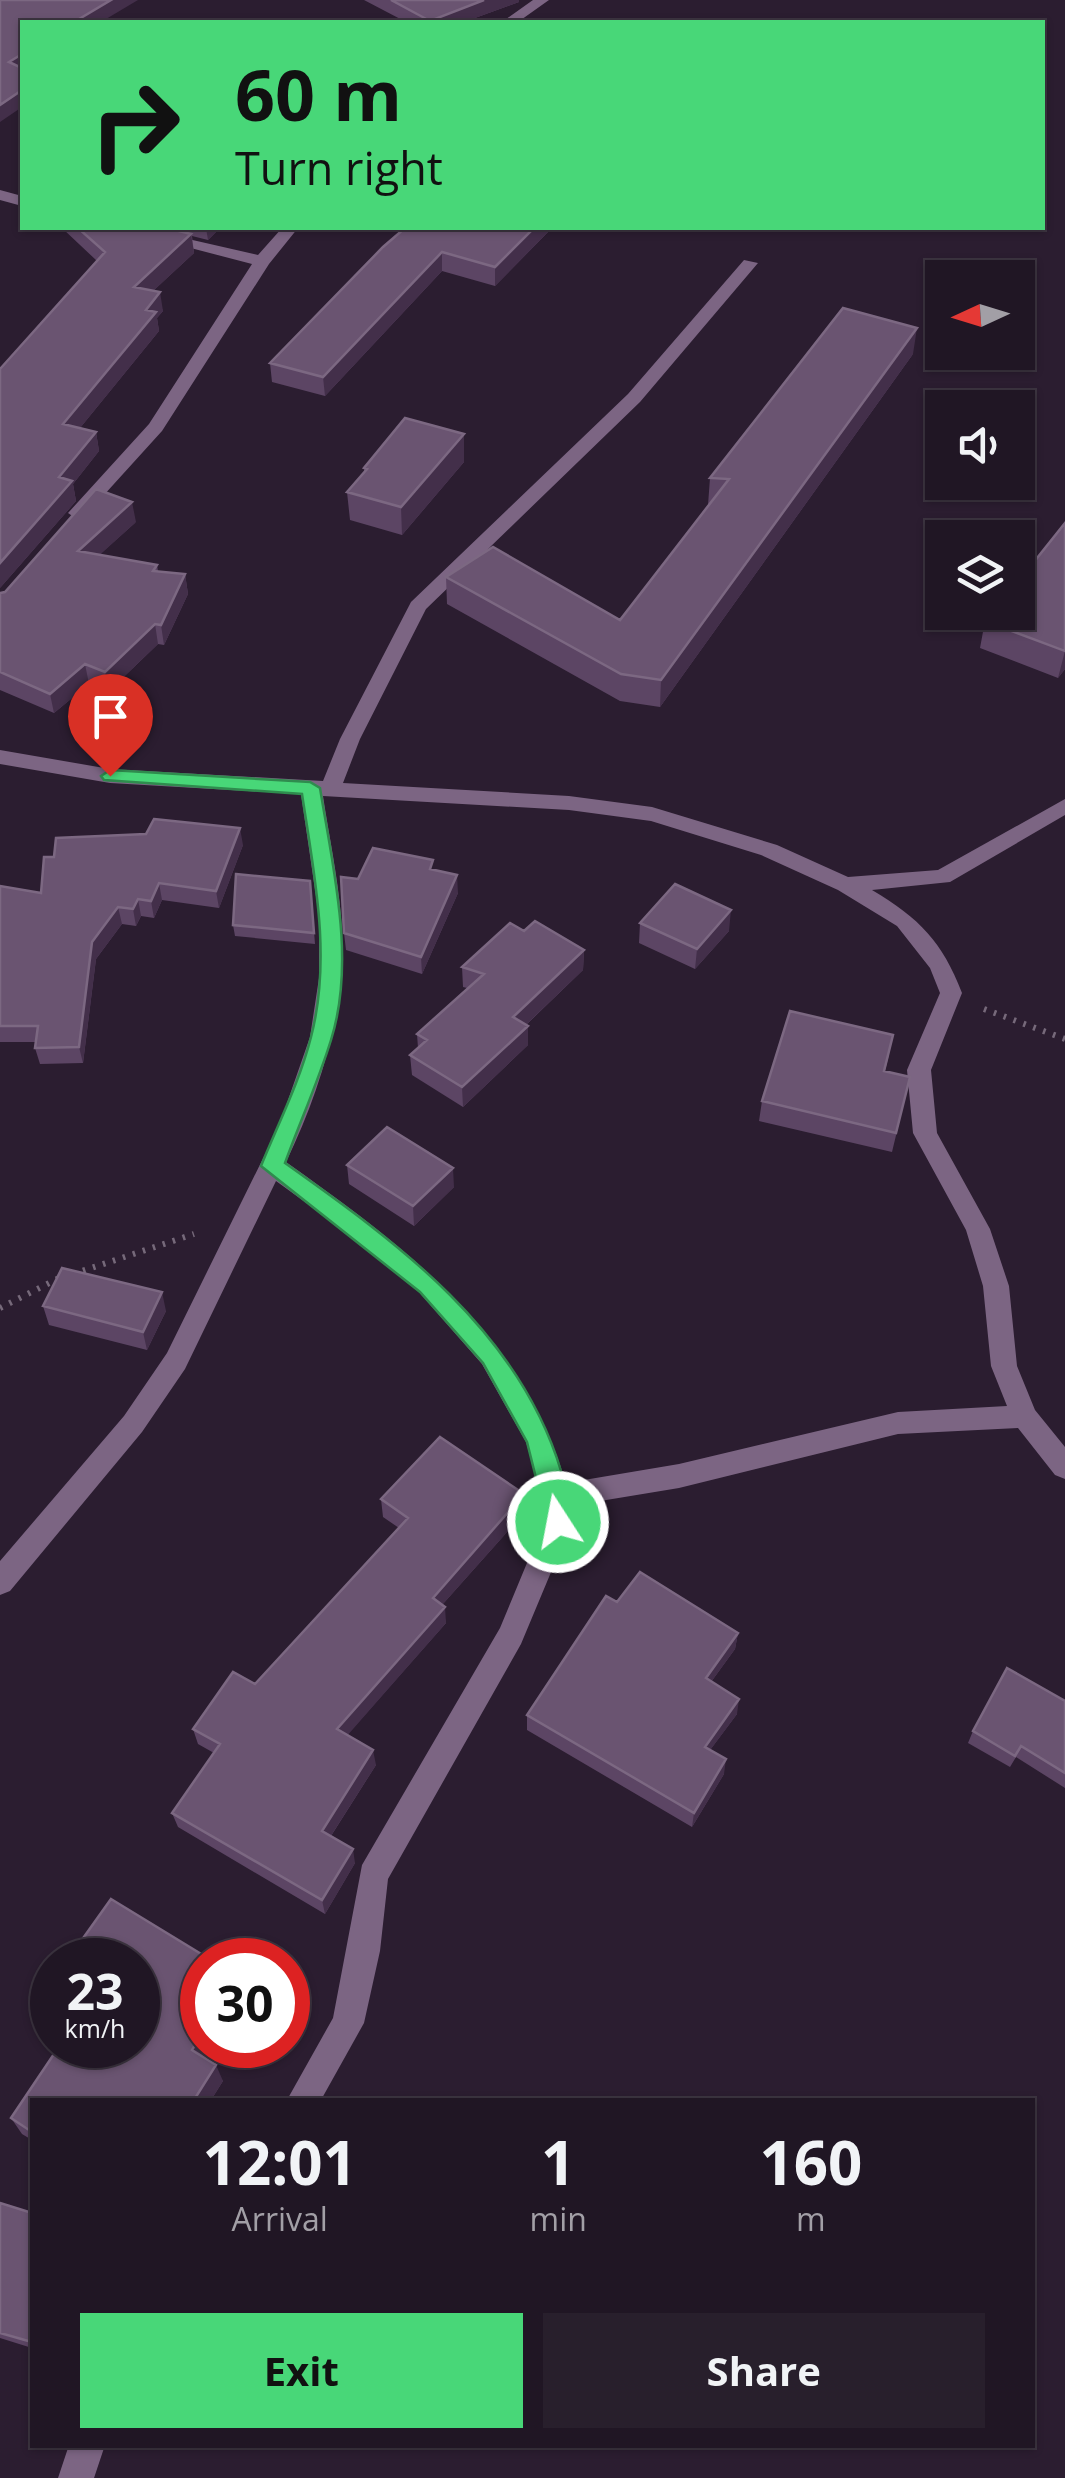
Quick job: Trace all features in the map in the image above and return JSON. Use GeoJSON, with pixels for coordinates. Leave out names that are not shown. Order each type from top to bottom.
{"type":"FeatureCollection","features":[{"type":"Feature","properties":{"kind":"street"},"geometry":{"type":"LineString","coordinates":[[513,20],[542,0]]}},
{"type":"Feature","properties":{"kind":"street"},"geometry":{"type":"LineString","coordinates":[[130,230],[262,261]]}},
{"type":"Feature","properties":{"kind":"street"},"geometry":{"type":"LineString","coordinates":[[67,524],[156,428],[262,261],[288,230]]}},
{"type":"Feature","properties":{"kind":"street"},"geometry":{"type":"LineString","coordinates":[[0,1582],[133,1424],[176,1362],[272,1166],[322,1037],[330,978],[330,917],[320,789],[418,606],[634,398],[750,263]]}},
{"type":"Feature","properties":{"kind":"street"},"geometry":{"type":"LineString","coordinates":[[0,757],[110,776],[569,804],[652,814],[769,850],[846,885],[905,920],[940,966],[951,994],[919,1070],[925,1133],[978,1229],[996,1286],[1004,1366],[1024,1416],[1065,1467]]}},
{"type":"Feature","properties":{"kind":"street"},"geometry":{"type":"LineString","coordinates":[[846,885],[942,878],[1065,806]]}},
{"type":"Feature","properties":{"kind":"street"},"geometry":{"type":"LineString","coordinates":[[272,1166],[362,1229],[428,1285],[491,1356],[539,1440],[556,1497],[558,1522],[518,1620],[373,1876],[364,1952],[348,2023],[304,2098]]}},
{"type":"Feature","properties":{"kind":"street"},"geometry":{"type":"LineString","coordinates":[[556,1497],[679,1476],[898,1423],[1024,1416]]}},
{"type":"Feature","properties":{"kind":"street"},"geometry":{"type":"LineString","coordinates":[[76,2478],[86,2448]]}},
{"type":"Feature","properties":{"kind":"path"},"geometry":{"type":"LineString","coordinates":[[951,994],[1065,1039]]}},
{"type":"Feature","properties":{"kind":"path"},"geometry":{"type":"LineString","coordinates":[[0,1308],[55,1279],[109,1265],[251,1212]]}},
{"type":"Feature","properties":{"kind":"building"},"geometry":{"type":"Polygon","coordinates":[[[0,0],[111,0],[77,20],[20,20],[20,55],[9,62],[20,67],[20,91],[0,105],[0,0]]]}},
{"type":"Feature","properties":{"kind":"building"},"geometry":{"type":"Polygon","coordinates":[[[391,0],[484,0],[433,20],[391,0]]]}},
{"type":"Feature","properties":{"kind":"building"},"geometry":{"type":"Polygon","coordinates":[[[80,230],[175,230],[191,234],[134,287],[160,292],[146,310],[156,312],[63,424],[96,432],[59,477],[72,481],[0,563],[0,369],[105,252],[80,230]]]}},
{"type":"Feature","properties":{"kind":"building"},"geometry":{"type":"Polygon","coordinates":[[[403,230],[532,230],[495,267],[442,252],[323,377],[270,363],[403,230]]]}},
{"type":"Feature","properties":{"kind":"building"},"geometry":{"type":"Polygon","coordinates":[[[843,308],[917,328],[661,680],[621,674],[446,577],[493,547],[620,620],[729,479],[710,478],[843,308]]]}},
{"type":"Feature","properties":{"kind":"building"},"geometry":{"type":"Polygon","coordinates":[[[405,418],[464,434],[401,507],[347,492],[367,469],[364,468],[405,418]]]}},
{"type":"Feature","properties":{"kind":"building"},"geometry":{"type":"Polygon","coordinates":[[[96,489],[132,502],[78,551],[157,565],[153,571],[185,574],[161,625],[155,624],[105,672],[85,664],[50,694],[0,672],[0,593],[96,489]]]}},
{"type":"Feature","properties":{"kind":"building"},"geometry":{"type":"Polygon","coordinates":[[[1065,523],[1065,651],[1009,630],[1035,630],[1035,561],[1065,523]]]}},
{"type":"Feature","properties":{"kind":"building"},"geometry":{"type":"Polygon","coordinates":[[[154,819],[240,828],[216,891],[159,883],[151,901],[138,899],[133,909],[118,907],[92,942],[79,1047],[35,1048],[38,1026],[0,1026],[0,886],[41,893],[44,857],[54,857],[56,838],[146,834],[154,819]]]}},
{"type":"Feature","properties":{"kind":"building"},"geometry":{"type":"Polygon","coordinates":[[[373,848],[433,860],[430,869],[457,875],[421,957],[344,933],[341,877],[358,879],[373,848]]]}},
{"type":"Feature","properties":{"kind":"building"},"geometry":{"type":"Polygon","coordinates":[[[236,874],[310,881],[314,933],[233,925],[236,874]]]}},
{"type":"Feature","properties":{"kind":"building"},"geometry":{"type":"Polygon","coordinates":[[[675,884],[731,910],[697,949],[640,923],[675,884]]]}},
{"type":"Feature","properties":{"kind":"building"},"geometry":{"type":"Polygon","coordinates":[[[535,921],[584,950],[513,1017],[528,1026],[462,1087],[410,1055],[427,1040],[417,1034],[484,974],[462,967],[510,923],[524,931],[535,921]]]}},
{"type":"Feature","properties":{"kind":"building"},"geometry":{"type":"Polygon","coordinates":[[[790,1011],[893,1035],[884,1071],[910,1077],[896,1133],[762,1101],[790,1011]]]}},
{"type":"Feature","properties":{"kind":"building"},"geometry":{"type":"Polygon","coordinates":[[[387,1127],[453,1168],[413,1206],[347,1165],[387,1127]]]}},
{"type":"Feature","properties":{"kind":"building"},"geometry":{"type":"Polygon","coordinates":[[[62,1268],[162,1292],[143,1332],[43,1306],[62,1268]]]}},
{"type":"Feature","properties":{"kind":"building"},"geometry":{"type":"Polygon","coordinates":[[[440,1437],[524,1494],[433,1598],[445,1607],[337,1729],[373,1750],[322,1831],[353,1849],[322,1900],[172,1813],[220,1744],[193,1729],[233,1672],[255,1684],[408,1518],[381,1499],[440,1437]]]}},
{"type":"Feature","properties":{"kind":"building"},"geometry":{"type":"Polygon","coordinates":[[[640,1572],[738,1633],[706,1678],[739,1699],[705,1747],[726,1759],[694,1813],[527,1715],[606,1596],[617,1602],[640,1572]]]}},
{"type":"Feature","properties":{"kind":"building"},"geometry":{"type":"Polygon","coordinates":[[[1007,1668],[1065,1701],[1065,1773],[1021,1746],[1015,1756],[973,1731],[1007,1668]]]}},
{"type":"Feature","properties":{"kind":"building"},"geometry":{"type":"Polygon","coordinates":[[[111,1899],[180,1941],[180,2068],[214,2068],[195,2098],[30,2098],[30,2131],[11,2118],[45,2068],[160,2068],[160,1938],[83,1938],[111,1899]]]}},
{"type":"Feature","properties":{"kind":"building"},"geometry":{"type":"Polygon","coordinates":[[[0,2203],[30,2212],[30,2341],[0,2333],[0,2203]]]}},
{"type":"Feature","properties":{"kind":"route"},"geometry":{"type":"LineString","coordinates":[[110,776],[310,788],[330,917],[330,978],[322,1037],[291,1126],[272,1166],[362,1229],[428,1285],[491,1356],[539,1440],[556,1497],[558,1522]]}}]}
